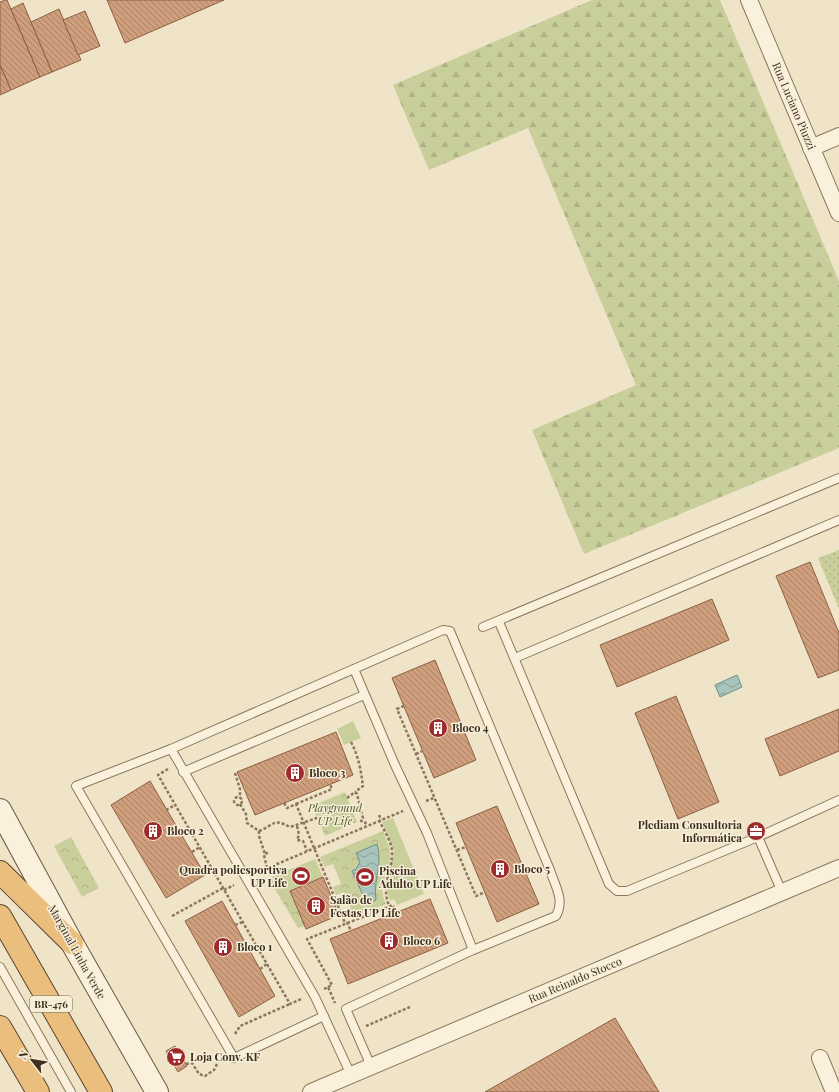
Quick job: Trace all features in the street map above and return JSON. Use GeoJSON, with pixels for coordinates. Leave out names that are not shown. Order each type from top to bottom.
{"type":"FeatureCollection","features":[{"type":"Feature","properties":{"kind":"highway"},"geometry":{"type":"LineString","coordinates":[[0,872],[72,943]]}},
{"type":"Feature","properties":{"kind":"highway","name":"BR-476"},"geometry":{"type":"LineString","coordinates":[[0,916],[101,1092]]}},
{"type":"Feature","properties":{"kind":"highway"},"geometry":{"type":"LineString","coordinates":[[0,1027],[38,1092]]}},
{"type":"Feature","properties":{"kind":"main road","name":"Marginal Linha Verde"},"geometry":{"type":"LineString","coordinates":[[0,810],[72,943],[157,1092]]}},
{"type":"Feature","properties":{"kind":"street","name":"Rua Luciano Piuzzi"},"geometry":{"type":"LineString","coordinates":[[749,0],[839,213]]}},
{"type":"Feature","properties":{"kind":"street"},"geometry":{"type":"LineString","coordinates":[[811,148],[839,136]]}},
{"type":"Feature","properties":{"kind":"street","name":"Rua Reinaldo Stocco"},"geometry":{"type":"LineString","coordinates":[[311,1092],[839,868]]}},
{"type":"Feature","properties":{"kind":"street"},"geometry":{"type":"LineString","coordinates":[[820,1058],[834,1092]]}},
{"type":"Feature","properties":{"kind":"lane"},"geometry":{"type":"LineString","coordinates":[[483,627],[499,622],[839,478]]}},
{"type":"Feature","properties":{"kind":"lane"},"geometry":{"type":"LineString","coordinates":[[515,658],[839,520]]}},
{"type":"Feature","properties":{"kind":"lane"},"geometry":{"type":"LineString","coordinates":[[499,622],[609,884],[617,891],[627,891],[758,837],[839,800]]}},
{"type":"Feature","properties":{"kind":"lane"},"geometry":{"type":"LineString","coordinates":[[324,1016],[234,1058],[76,786],[171,749],[443,630],[450,631],[550,870],[559,898],[560,908],[556,916],[473,950],[346,1009],[371,1066]]}},
{"type":"Feature","properties":{"kind":"lane"},"geometry":{"type":"LineString","coordinates":[[354,669],[364,695],[427,833],[473,950]]}},
{"type":"Feature","properties":{"kind":"lane"},"geometry":{"type":"LineString","coordinates":[[183,772],[364,695]]}},
{"type":"Feature","properties":{"kind":"lane"},"geometry":{"type":"LineString","coordinates":[[171,749],[313,994],[351,1075]]}},
{"type":"Feature","properties":{"kind":"lane"},"geometry":{"type":"LineString","coordinates":[[758,837],[782,892]]}},
{"type":"Feature","properties":{"kind":"lane"},"geometry":{"type":"LineString","coordinates":[[0,967],[71,1092]]}},
{"type":"Feature","properties":{"kind":"path"},"geometry":{"type":"LineString","coordinates":[[404,706],[397,709],[476,896],[485,892]]}},
{"type":"Feature","properties":{"kind":"path"},"geometry":{"type":"LineString","coordinates":[[351,742],[361,770],[363,786]]}},
{"type":"Feature","properties":{"kind":"path"},"geometry":{"type":"LineString","coordinates":[[416,754],[422,751]]}},
{"type":"Feature","properties":{"kind":"path"},"geometry":{"type":"LineString","coordinates":[[179,764],[158,775],[290,1004]]}},
{"type":"Feature","properties":{"kind":"path"},"geometry":{"type":"LineString","coordinates":[[235,773],[240,789],[240,798],[242,803],[240,804],[246,814],[247,823],[259,830]]}},
{"type":"Feature","properties":{"kind":"path"},"geometry":{"type":"LineString","coordinates":[[284,803],[287,808],[332,789],[330,784]]}},
{"type":"Feature","properties":{"kind":"path"},"geometry":{"type":"LineString","coordinates":[[347,798],[363,786]]}},
{"type":"Feature","properties":{"kind":"path"},"geometry":{"type":"LineString","coordinates":[[355,792],[363,818],[361,821],[364,821],[367,825]]}},
{"type":"Feature","properties":{"kind":"path"},"geometry":{"type":"LineString","coordinates":[[240,798],[236,797],[234,800],[236,805],[240,804]]}},
{"type":"Feature","properties":{"kind":"path"},"geometry":{"type":"LineString","coordinates":[[172,916],[266,868],[434,798]]}},
{"type":"Feature","properties":{"kind":"path"},"geometry":{"type":"LineString","coordinates":[[296,804],[333,894],[351,931]]}},
{"type":"Feature","properties":{"kind":"path"},"geometry":{"type":"LineString","coordinates":[[166,810],[175,805]]}},
{"type":"Feature","properties":{"kind":"path"},"geometry":{"type":"LineString","coordinates":[[379,815],[392,850],[385,893],[389,906]]}},
{"type":"Feature","properties":{"kind":"path"},"geometry":{"type":"LineString","coordinates":[[259,830],[275,822],[280,822],[290,827],[318,818]]}},
{"type":"Feature","properties":{"kind":"path"},"geometry":{"type":"LineString","coordinates":[[297,826],[299,835],[297,840],[303,841],[307,851]]}},
{"type":"Feature","properties":{"kind":"path"},"geometry":{"type":"LineString","coordinates":[[259,830],[258,836],[266,853],[266,868]]}},
{"type":"Feature","properties":{"kind":"path"},"geometry":{"type":"LineString","coordinates":[[192,852],[200,847]]}},
{"type":"Feature","properties":{"kind":"path"},"geometry":{"type":"LineString","coordinates":[[457,850],[466,847]]}},
{"type":"Feature","properties":{"kind":"path"},"geometry":{"type":"LineString","coordinates":[[240,1026],[332,985],[307,939],[389,906],[393,905],[396,912]]}},
{"type":"Feature","properties":{"kind":"path"},"geometry":{"type":"LineString","coordinates":[[235,925],[242,922]]}},
{"type":"Feature","properties":{"kind":"path"},"geometry":{"type":"LineString","coordinates":[[260,969],[267,964]]}},
{"type":"Feature","properties":{"kind":"path"},"geometry":{"type":"LineString","coordinates":[[328,987],[336,1005],[347,1004],[357,1010],[364,1027],[410,1007]]}},
{"type":"Feature","properties":{"kind":"path"},"geometry":{"type":"LineString","coordinates":[[186,1064],[192,1063],[202,1076],[208,1075],[214,1070]]}},
{"type":"Feature","properties":{"kind":"green space"},"geometry":{"type":"Polygon","coordinates":[[[592,0],[720,0],[839,281],[839,448],[584,554],[532,430],[636,385],[528,128],[429,170],[393,85],[592,0]]]}},
{"type":"Feature","properties":{"kind":"green space"},"geometry":{"type":"Polygon","coordinates":[[[839,550],[839,609],[818,558],[839,550]]]}},
{"type":"Feature","properties":{"kind":"green space"},"geometry":{"type":"Polygon","coordinates":[[[353,721],[361,738],[344,745],[337,729],[353,721]]]}},
{"type":"Feature","properties":{"kind":"green space","name":"Playground UP Life"},"geometry":{"type":"Polygon","coordinates":[[[345,792],[357,822],[325,836],[312,806],[345,792]]]}},
{"type":"Feature","properties":{"kind":"green space"},"geometry":{"type":"Polygon","coordinates":[[[393,818],[424,894],[397,905],[394,899],[390,901],[387,891],[387,883],[394,851],[382,822],[393,818]]]}},
{"type":"Feature","properties":{"kind":"green space"},"geometry":{"type":"Polygon","coordinates":[[[383,831],[390,852],[390,861],[383,884],[383,896],[386,904],[354,917],[344,892],[336,895],[333,887],[341,884],[333,864],[325,867],[320,857],[383,831]]]}},
{"type":"Feature","properties":{"kind":"green space"},"geometry":{"type":"Polygon","coordinates":[[[71,837],[99,888],[82,897],[54,846],[71,837]]]}},
{"type":"Feature","properties":{"kind":"green space","name":"Quadra poliesportiva UP Life"},"geometry":{"type":"Polygon","coordinates":[[[315,859],[323,877],[287,893],[279,874],[315,859]]]}},
{"type":"Feature","properties":{"kind":"green space"},"geometry":{"type":"Polygon","coordinates":[[[279,874],[287,893],[290,891],[305,926],[298,928],[269,879],[279,874]]]}},
{"type":"Feature","properties":{"kind":"water"},"geometry":{"type":"Polygon","coordinates":[[[737,675],[742,687],[720,697],[715,685],[737,675]]]}},
{"type":"Feature","properties":{"kind":"water","name":"Piscina Adulto UP Life"},"geometry":{"type":"Polygon","coordinates":[[[377,844],[379,851],[379,865],[375,892],[376,900],[367,904],[352,871],[356,869],[360,862],[356,853],[377,844]]]}},
{"type":"Feature","properties":{"kind":"building"},"geometry":{"type":"Polygon","coordinates":[[[7,0],[40,77],[11,90],[0,65],[0,2],[7,0]]]}},
{"type":"Feature","properties":{"kind":"building"},"geometry":{"type":"Polygon","coordinates":[[[107,0],[224,0],[125,43],[107,0]]]}},
{"type":"Feature","properties":{"kind":"building"},"geometry":{"type":"Polygon","coordinates":[[[23,3],[52,72],[40,77],[11,9],[23,3]]]}},
{"type":"Feature","properties":{"kind":"building"},"geometry":{"type":"Polygon","coordinates":[[[59,9],[81,60],[52,72],[31,22],[59,9]]]}},
{"type":"Feature","properties":{"kind":"building"},"geometry":{"type":"Polygon","coordinates":[[[85,11],[100,46],[78,55],[63,20],[85,11]]]}},
{"type":"Feature","properties":{"kind":"building"},"geometry":{"type":"Polygon","coordinates":[[[0,65],[11,90],[0,95],[0,65]]]}},
{"type":"Feature","properties":{"kind":"building"},"geometry":{"type":"Polygon","coordinates":[[[810,562],[839,633],[839,670],[818,678],[776,576],[810,562]]]}},
{"type":"Feature","properties":{"kind":"building"},"geometry":{"type":"Polygon","coordinates":[[[712,599],[729,640],[617,687],[600,645],[712,599]]]}},
{"type":"Feature","properties":{"kind":"building","name":"Bloco 4"},"geometry":{"type":"Polygon","coordinates":[[[435,660],[476,760],[434,778],[392,678],[435,660]]]}},
{"type":"Feature","properties":{"kind":"building"},"geometry":{"type":"Polygon","coordinates":[[[676,696],[719,802],[678,819],[635,713],[676,696]]]}},
{"type":"Feature","properties":{"kind":"building"},"geometry":{"type":"Polygon","coordinates":[[[839,709],[839,751],[780,776],[765,739],[839,709]]]}},
{"type":"Feature","properties":{"kind":"building","name":"Bloco 3"},"geometry":{"type":"Polygon","coordinates":[[[336,732],[353,775],[255,815],[237,772],[336,732]]]}},
{"type":"Feature","properties":{"kind":"building","name":"Bloco 2"},"geometry":{"type":"Polygon","coordinates":[[[150,781],[205,875],[166,898],[111,805],[150,781]]]}},
{"type":"Feature","properties":{"kind":"building","name":"Bloco 5"},"geometry":{"type":"Polygon","coordinates":[[[497,806],[539,904],[497,922],[456,823],[497,806]]]}},
{"type":"Feature","properties":{"kind":"building","name":"Salão de Festas UP Life"},"geometry":{"type":"Polygon","coordinates":[[[323,877],[339,915],[306,929],[290,891],[323,877]]]}},
{"type":"Feature","properties":{"kind":"building","name":"Bloco 6"},"geometry":{"type":"Polygon","coordinates":[[[430,899],[448,943],[348,984],[330,939],[430,899]]]}},
{"type":"Feature","properties":{"kind":"building","name":"Bloco 1"},"geometry":{"type":"Polygon","coordinates":[[[222,901],[275,996],[239,1017],[185,921],[222,901]]]}},
{"type":"Feature","properties":{"kind":"building"},"geometry":{"type":"Polygon","coordinates":[[[615,1018],[659,1092],[485,1092],[615,1018]]]}},
{"type":"Feature","properties":{"kind":"building","name":"Loja Conv. KF"},"geometry":{"type":"Polygon","coordinates":[[[175,1046],[187,1066],[178,1072],[166,1051],[175,1046]]]}},
{"type":"Feature","properties":{"kind":"place","name":"Bloco 4"},"geometry":{"type":"Point","coordinates":[438,728]}},
{"type":"Feature","properties":{"kind":"place","name":"Bloco 3"},"geometry":{"type":"Point","coordinates":[295,773]}},
{"type":"Feature","properties":{"kind":"place","name":"Bloco 2"},"geometry":{"type":"Point","coordinates":[153,831]}},
{"type":"Feature","properties":{"kind":"place","name":"Plediam Consultoria Informática"},"geometry":{"type":"Point","coordinates":[756,831]}},
{"type":"Feature","properties":{"kind":"place","name":"Bloco 5"},"geometry":{"type":"Point","coordinates":[500,869]}},
{"type":"Feature","properties":{"kind":"place","name":"Quadra poliesportiva UP Life"},"geometry":{"type":"Point","coordinates":[301,876]}},
{"type":"Feature","properties":{"kind":"place","name":"Piscina Adulto UP Life"},"geometry":{"type":"Point","coordinates":[365,877]}},
{"type":"Feature","properties":{"kind":"place","name":"Salão de Festas UP Life"},"geometry":{"type":"Point","coordinates":[316,906]}},
{"type":"Feature","properties":{"kind":"place","name":"Bloco 6"},"geometry":{"type":"Point","coordinates":[389,941]}},
{"type":"Feature","properties":{"kind":"place","name":"Bloco 1"},"geometry":{"type":"Point","coordinates":[223,947]}},
{"type":"Feature","properties":{"kind":"place","name":"Loja Conv. KF"},"geometry":{"type":"Point","coordinates":[176,1057]}}]}
